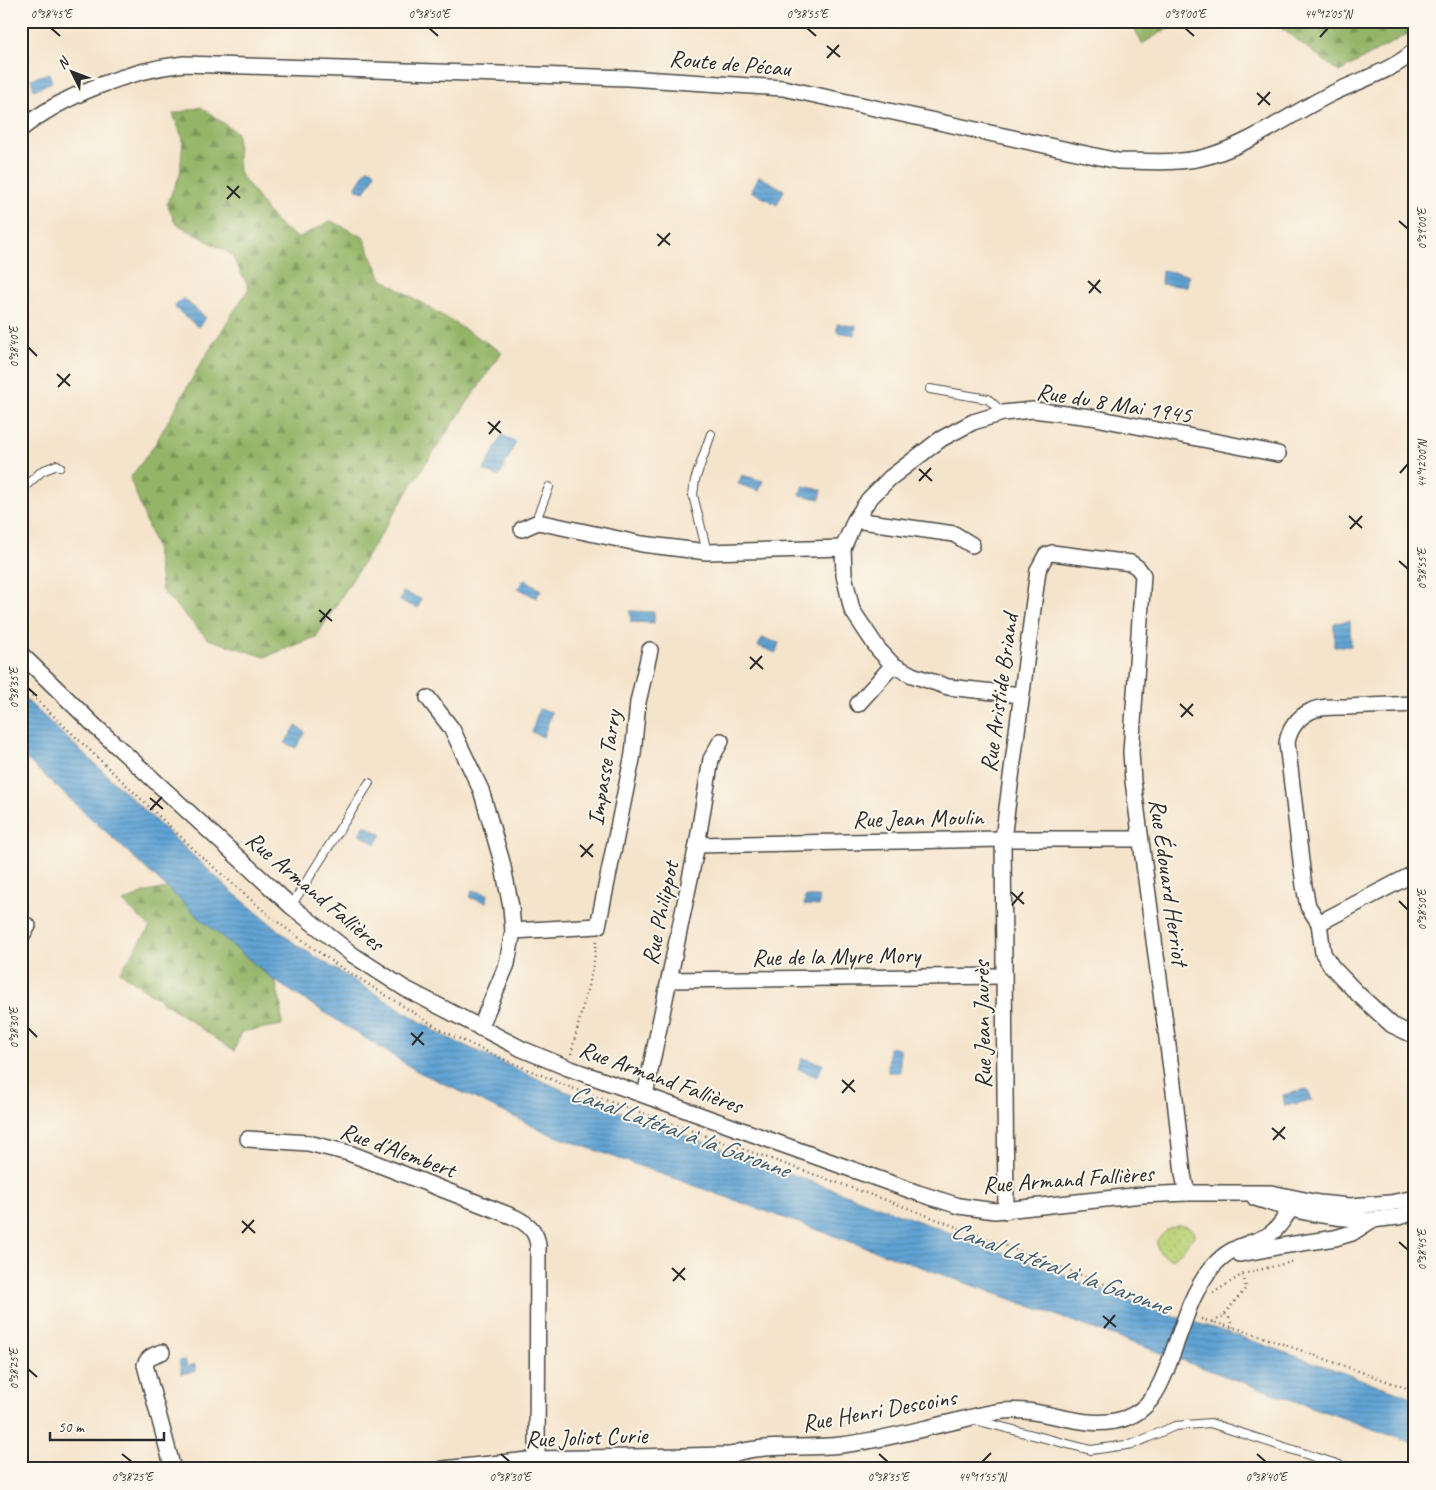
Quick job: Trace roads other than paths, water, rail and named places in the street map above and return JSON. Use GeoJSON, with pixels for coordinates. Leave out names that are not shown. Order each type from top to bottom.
{"type":"FeatureCollection","features":[{"type":"Feature","properties":{"kind":"street","name":"Route de Pécau"},"geometry":{"type":"LineString","coordinates":[[21,129],[31,121],[80,93],[162,66],[184,64],[370,69],[628,78],[783,88],[1118,160],[1165,162],[1202,158],[1240,145],[1330,94],[1392,66],[1415,50]]}},
{"type":"Feature","properties":{"kind":"street","name":"Rue du 8 Mai 1945"},"geometry":{"type":"LineString","coordinates":[[1021,695],[948,687],[893,665],[878,648],[852,610],[844,575],[843,548],[855,520],[869,499],[890,478],[941,439],[973,422],[1004,413],[1033,410],[1091,417],[1278,454]]}},
{"type":"Feature","properties":{"kind":"street"},"geometry":{"type":"LineString","coordinates":[[855,520],[954,534],[972,545]]}},
{"type":"Feature","properties":{"kind":"street"},"geometry":{"type":"LineString","coordinates":[[522,529],[538,522],[642,544],[707,552],[843,548]]}},
{"type":"Feature","properties":{"kind":"street","name":"Rue Édouard Herriot"},"geometry":{"type":"LineString","coordinates":[[1046,555],[1052,553],[1131,563],[1138,568],[1142,575],[1131,752],[1132,781],[1187,1193]]}},
{"type":"Feature","properties":{"kind":"street","name":"Rue Aristide Briand"},"geometry":{"type":"LineString","coordinates":[[1003,838],[1038,570],[1046,555]]}},
{"type":"Feature","properties":{"kind":"street","name":"Impasse Tarry"},"geometry":{"type":"LineString","coordinates":[[513,931],[598,926],[633,754],[638,702],[650,650]]}},
{"type":"Feature","properties":{"kind":"street","name":"Rue Armand Fallières"},"geometry":{"type":"LineString","coordinates":[[21,654],[96,727],[291,906],[382,975],[480,1028],[522,1049],[568,1068],[942,1200],[978,1210],[1006,1211],[1142,1195],[1187,1193],[1271,1193],[1319,1203],[1350,1206],[1390,1203],[1415,1198]]}},
{"type":"Feature","properties":{"kind":"street"},"geometry":{"type":"LineString","coordinates":[[858,704],[893,665]]}},
{"type":"Feature","properties":{"kind":"street"},"geometry":{"type":"LineString","coordinates":[[428,698],[452,729],[482,790],[502,862],[511,907],[513,931],[507,964],[480,1028]]}},
{"type":"Feature","properties":{"kind":"street"},"geometry":{"type":"LineString","coordinates":[[1415,704],[1329,708],[1312,711],[1300,718],[1292,728],[1287,743],[1304,886],[1308,906],[1319,923],[1323,953],[1332,967],[1392,1025],[1415,1036]]}},
{"type":"Feature","properties":{"kind":"street","name":"Rue Philippot"},"geometry":{"type":"LineString","coordinates":[[645,1095],[697,845],[711,759],[722,741]]}},
{"type":"Feature","properties":{"kind":"street","name":"Rue Jean Moulin"},"geometry":{"type":"LineString","coordinates":[[697,845],[1003,838],[1140,839]]}},
{"type":"Feature","properties":{"kind":"street","name":"Rue Jean Jaurès"},"geometry":{"type":"LineString","coordinates":[[1003,838],[1006,1211]]}},
{"type":"Feature","properties":{"kind":"street"},"geometry":{"type":"LineString","coordinates":[[1319,923],[1415,872]]}},
{"type":"Feature","properties":{"kind":"street","name":"Rue de la Myre Mory"},"geometry":{"type":"LineString","coordinates":[[669,980],[1003,976]]}},
{"type":"Feature","properties":{"kind":"street","name":"Rue d'Alembert"},"geometry":{"type":"LineString","coordinates":[[248,1139],[308,1143],[349,1153],[528,1224],[536,1234],[538,1245],[537,1459]]}},
{"type":"Feature","properties":{"kind":"street"},"geometry":{"type":"LineString","coordinates":[[1242,1193],[1310,1214],[1349,1219],[1372,1220],[1398,1217],[1415,1212]]}},
{"type":"Feature","properties":{"kind":"street"},"geometry":{"type":"LineString","coordinates":[[1266,1237],[1278,1219],[1276,1209],[1268,1202]]}},
{"type":"Feature","properties":{"kind":"street"},"geometry":{"type":"LineString","coordinates":[[1290,1209],[1304,1207],[1337,1211],[1372,1212],[1392,1211],[1415,1205]]}},
{"type":"Feature","properties":{"kind":"street"},"geometry":{"type":"LineString","coordinates":[[1266,1237],[1282,1222],[1290,1209]]}},
{"type":"Feature","properties":{"kind":"street"},"geometry":{"type":"LineString","coordinates":[[1220,1260],[1247,1252],[1335,1238],[1352,1233],[1372,1220]]}},
{"type":"Feature","properties":{"kind":"street","name":"Rue Henri Descoins"},"geometry":{"type":"LineString","coordinates":[[714,1469],[730,1455],[740,1452],[758,1449],[840,1445],[895,1436],[1005,1411],[1027,1411],[1101,1424],[1131,1416],[1145,1408],[1160,1386],[1190,1305],[1210,1270],[1232,1250],[1266,1237]]}},
{"type":"Feature","properties":{"kind":"street"},"geometry":{"type":"LineString","coordinates":[[162,1352],[152,1355],[144,1365],[173,1469]]}},
{"type":"Feature","properties":{"kind":"street","name":"Rue Joliot Curie"},"geometry":{"type":"LineString","coordinates":[[444,1469],[537,1459],[730,1455]]}},
{"type":"Feature","properties":{"kind":"lane"},"geometry":{"type":"LineString","coordinates":[[930,389],[988,399],[1004,413]]}},
{"type":"Feature","properties":{"kind":"lane"},"geometry":{"type":"LineString","coordinates":[[707,552],[693,495],[695,480],[711,434]]}},
{"type":"Feature","properties":{"kind":"lane"},"geometry":{"type":"LineString","coordinates":[[21,490],[42,471],[57,465],[60,467]]}},
{"type":"Feature","properties":{"kind":"lane"},"geometry":{"type":"LineString","coordinates":[[538,522],[538,515],[549,487]]}},
{"type":"Feature","properties":{"kind":"lane"},"geometry":{"type":"LineString","coordinates":[[291,906],[369,784]]}},
{"type":"Feature","properties":{"kind":"lane"},"geometry":{"type":"LineString","coordinates":[[968,1418],[1091,1450],[1133,1444],[1175,1426],[1210,1423],[1352,1469]]}},
{"type":"Feature","properties":{"kind":"water"},"geometry":{"type":"Polygon","coordinates":[[[49,73],[52,82],[34,90],[31,79],[49,73]]]}},
{"type":"Feature","properties":{"kind":"water"},"geometry":{"type":"Polygon","coordinates":[[[367,169],[372,169],[375,172],[372,180],[364,192],[357,190],[356,186],[367,169]]]}},
{"type":"Feature","properties":{"kind":"water"},"geometry":{"type":"Polygon","coordinates":[[[759,176],[784,190],[777,205],[751,191],[759,176]]]}},
{"type":"Feature","properties":{"kind":"water"},"geometry":{"type":"Polygon","coordinates":[[[1162,270],[1189,275],[1187,287],[1161,284],[1162,270]]]}},
{"type":"Feature","properties":{"kind":"water"},"geometry":{"type":"Polygon","coordinates":[[[183,298],[206,318],[198,327],[174,307],[183,298]]]}},
{"type":"Feature","properties":{"kind":"water"},"geometry":{"type":"Polygon","coordinates":[[[837,324],[856,326],[855,335],[837,332],[837,324]]]}},
{"type":"Feature","properties":{"kind":"water"},"geometry":{"type":"Polygon","coordinates":[[[502,435],[516,442],[499,477],[484,470],[502,435]]]}},
{"type":"Feature","properties":{"kind":"water"},"geometry":{"type":"Polygon","coordinates":[[[742,475],[763,481],[759,491],[738,484],[742,475]]]}},
{"type":"Feature","properties":{"kind":"water"},"geometry":{"type":"Polygon","coordinates":[[[803,486],[822,490],[820,499],[800,495],[803,486]]]}},
{"type":"Feature","properties":{"kind":"water"},"geometry":{"type":"Polygon","coordinates":[[[525,579],[541,590],[536,598],[518,588],[525,579]]]}},
{"type":"Feature","properties":{"kind":"water"},"geometry":{"type":"Polygon","coordinates":[[[403,592],[421,599],[418,608],[400,601],[403,592]]]}},
{"type":"Feature","properties":{"kind":"water"},"geometry":{"type":"Polygon","coordinates":[[[630,611],[654,612],[654,623],[631,622],[630,611]]]}},
{"type":"Feature","properties":{"kind":"water"},"geometry":{"type":"Polygon","coordinates":[[[1350,621],[1351,646],[1334,647],[1334,623],[1350,621]]]}},
{"type":"Feature","properties":{"kind":"water"},"geometry":{"type":"Polygon","coordinates":[[[762,638],[779,643],[776,653],[758,646],[762,638]]]}},
{"type":"Feature","properties":{"kind":"water"},"geometry":{"type":"Polygon","coordinates":[[[21,695],[231,891],[298,946],[442,1035],[567,1092],[1173,1316],[1230,1333],[1415,1398],[1415,1444],[550,1134],[417,1071],[275,981],[202,920],[21,754],[21,695]]]}},
{"type":"Feature","properties":{"kind":"water"},"geometry":{"type":"Polygon","coordinates":[[[539,709],[552,712],[543,737],[532,732],[539,709]]]}},
{"type":"Feature","properties":{"kind":"water"},"geometry":{"type":"Polygon","coordinates":[[[296,726],[305,732],[296,748],[285,743],[296,726]]]}},
{"type":"Feature","properties":{"kind":"water"},"geometry":{"type":"Polygon","coordinates":[[[365,825],[382,835],[376,844],[359,834],[365,825]]]}},
{"type":"Feature","properties":{"kind":"water"},"geometry":{"type":"Polygon","coordinates":[[[472,890],[488,894],[487,902],[470,898],[472,890]]]}},
{"type":"Feature","properties":{"kind":"water"},"geometry":{"type":"Polygon","coordinates":[[[805,897],[819,897],[819,906],[804,905],[805,897]]]}},
{"type":"Feature","properties":{"kind":"water"},"geometry":{"type":"Polygon","coordinates":[[[889,1048],[900,1048],[900,1072],[888,1072],[889,1048]]]}},
{"type":"Feature","properties":{"kind":"water"},"geometry":{"type":"Polygon","coordinates":[[[802,1058],[823,1064],[817,1077],[798,1069],[802,1058]]]}},
{"type":"Feature","properties":{"kind":"water"},"geometry":{"type":"Polygon","coordinates":[[[1307,1089],[1312,1100],[1285,1106],[1283,1095],[1307,1089]]]}},
{"type":"Feature","properties":{"kind":"water"},"geometry":{"type":"Polygon","coordinates":[[[185,1360],[187,1367],[195,1364],[196,1371],[182,1374],[179,1361],[185,1360]]]}},
{"type":"Feature","properties":{"kind":"water label","name":"Canal Latéral à la Garonne"},"geometry":{"type":"Point","coordinates":[680,1130]}},
{"type":"Feature","properties":{"kind":"water label","name":"Canal Latéral à la Garonne"},"geometry":{"type":"Point","coordinates":[1061,1267]}}]}
